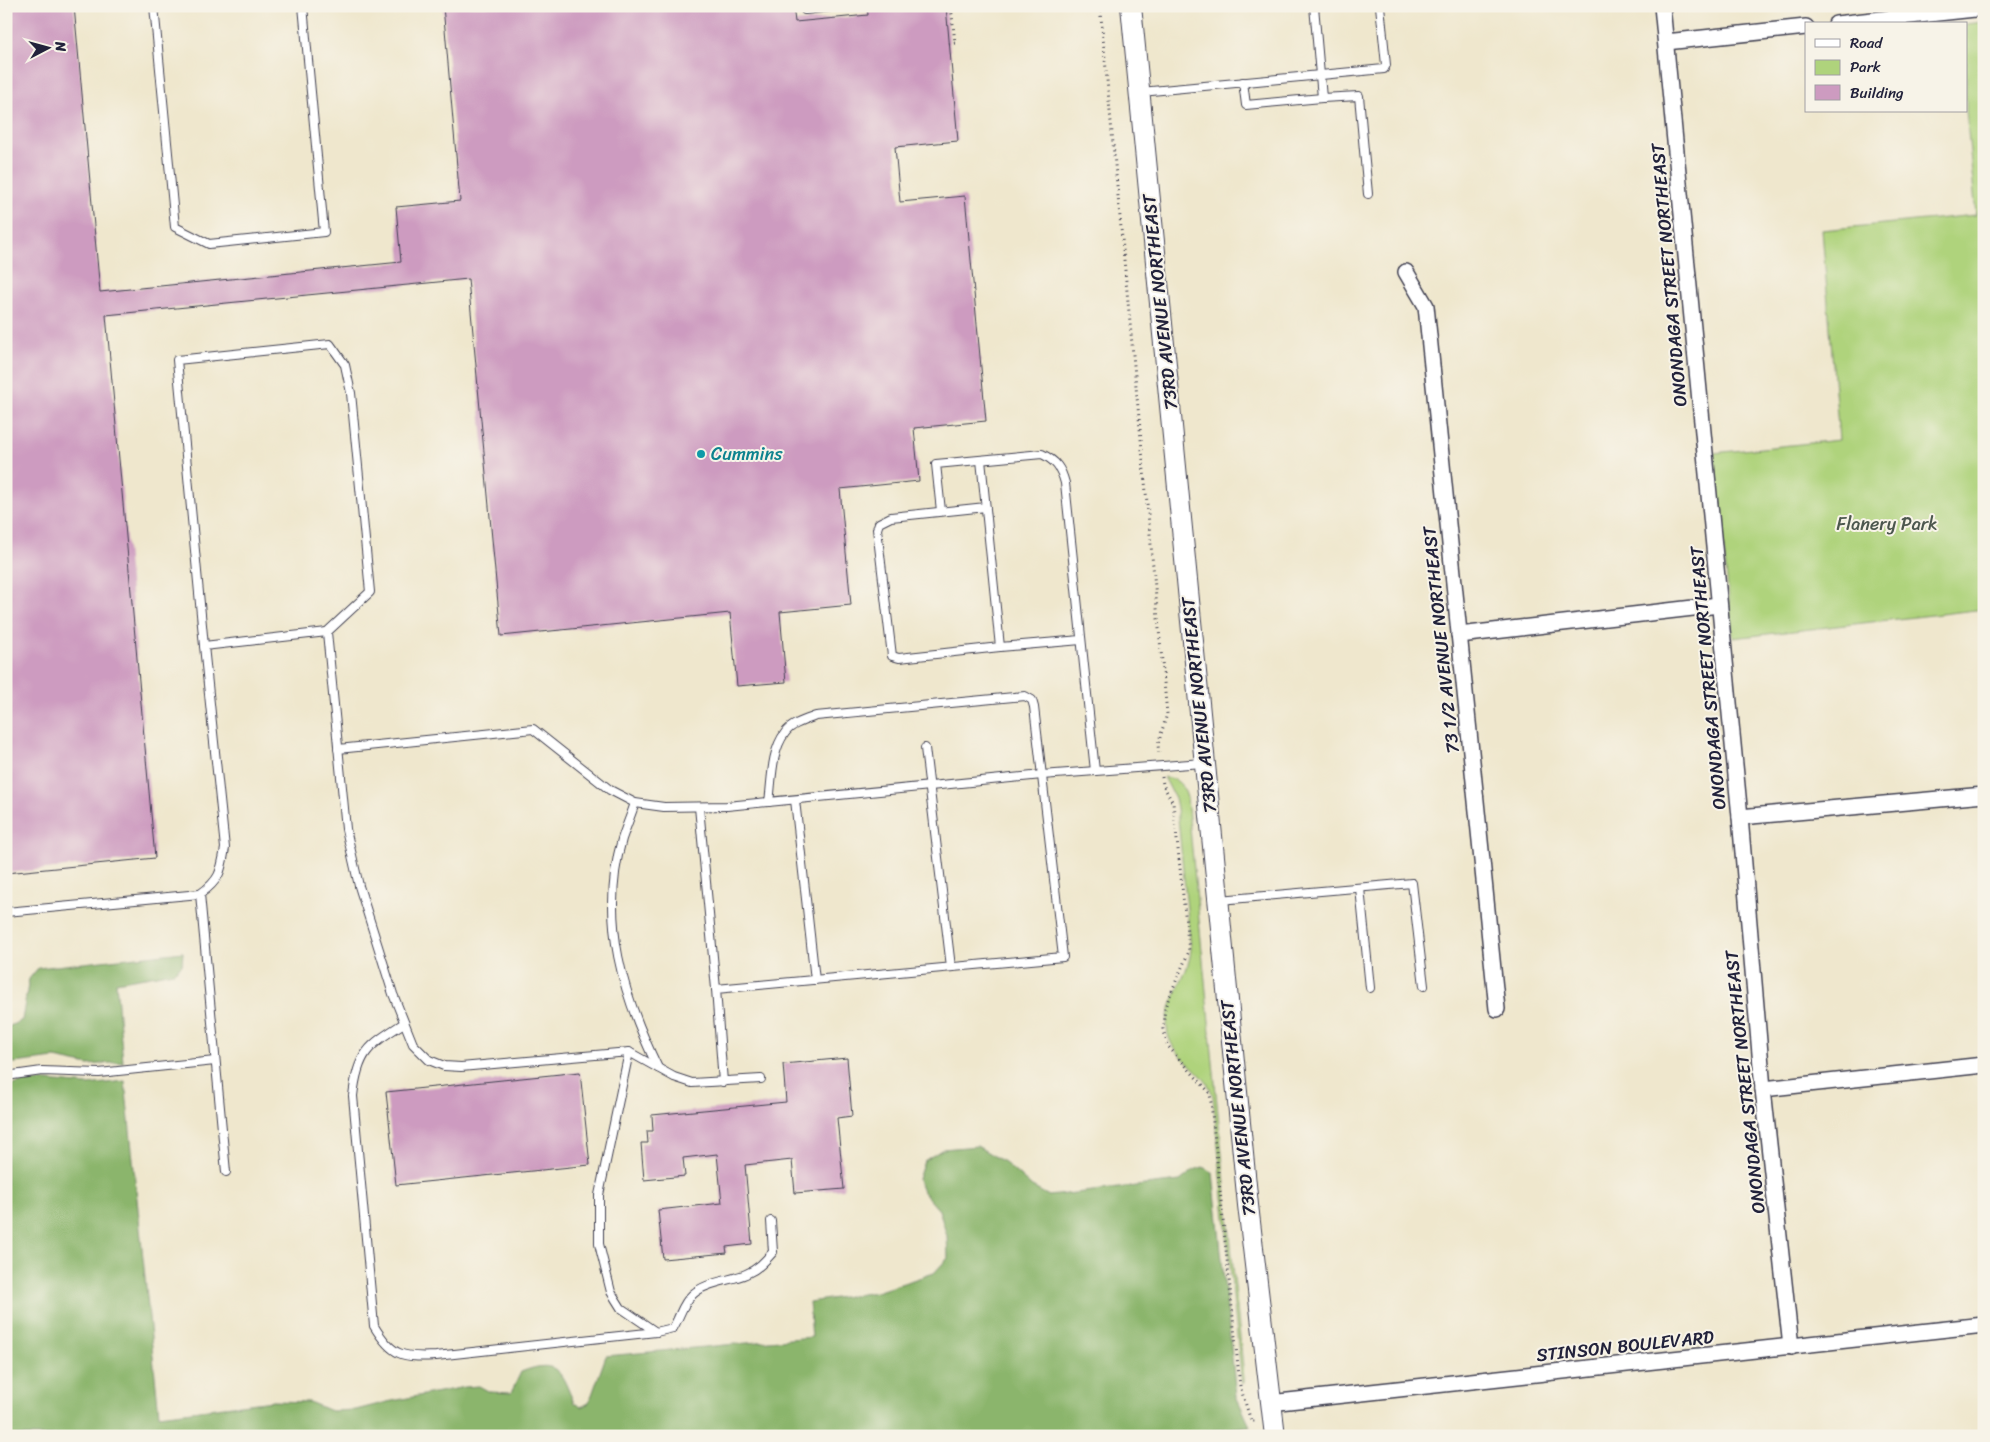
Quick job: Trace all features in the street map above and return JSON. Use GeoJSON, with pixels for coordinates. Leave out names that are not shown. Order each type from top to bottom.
{"type":"FeatureCollection","features":[{"type":"Feature","properties":{"kind":"street","name":"73RD AVENUE NORTHEAST"},"geometry":{"type":"LineString","coordinates":[[1131,6],[1248,1205],[1273,1420]]}},
{"type":"Feature","properties":{"kind":"street","name":"ONONDAGA STREET NORTHEAST"},"geometry":{"type":"LineString","coordinates":[[1662,6],[1740,817],[1763,1089],[1791,1347]]}},
{"type":"Feature","properties":{"kind":"street"},"geometry":{"type":"LineString","coordinates":[[1854,22],[1984,8]]}},
{"type":"Feature","properties":{"kind":"street"},"geometry":{"type":"LineString","coordinates":[[1666,42],[1805,27]]}},
{"type":"Feature","properties":{"kind":"street","name":"73 1/2 AVENUE NORTHEAST"},"geometry":{"type":"LineString","coordinates":[[1406,272],[1426,306],[1497,1009]]}},
{"type":"Feature","properties":{"kind":"street"},"geometry":{"type":"LineString","coordinates":[[1459,635],[1720,605]]}},
{"type":"Feature","properties":{"kind":"street"},"geometry":{"type":"LineString","coordinates":[[1740,817],[1984,795]]}},
{"type":"Feature","properties":{"kind":"street"},"geometry":{"type":"LineString","coordinates":[[1763,1089],[1984,1066]]}},
{"type":"Feature","properties":{"kind":"street","name":"STINSON BOULEVARD"},"geometry":{"type":"LineString","coordinates":[[1273,1420],[1791,1347],[1984,1325]]}},
{"type":"Feature","properties":{"kind":"lane"},"geometry":{"type":"LineString","coordinates":[[154,6],[175,227],[209,244],[324,232],[303,6]]}},
{"type":"Feature","properties":{"kind":"lane"},"geometry":{"type":"LineString","coordinates":[[804,6],[804,10],[840,6]]}},
{"type":"Feature","properties":{"kind":"lane"},"geometry":{"type":"LineString","coordinates":[[1314,6],[1322,98]]}},
{"type":"Feature","properties":{"kind":"lane"},"geometry":{"type":"LineString","coordinates":[[1139,92],[1384,69],[1386,65],[1380,6]]}},
{"type":"Feature","properties":{"kind":"lane"},"geometry":{"type":"LineString","coordinates":[[1243,82],[1246,105],[1359,96],[1368,194]]}},
{"type":"Feature","properties":{"kind":"lane"},"geometry":{"type":"LineString","coordinates":[[6,912],[200,894],[213,884],[222,869],[225,848],[204,646],[177,360],[330,344],[345,366],[351,393],[370,592],[327,632],[204,646]]}},
{"type":"Feature","properties":{"kind":"lane"},"geometry":{"type":"LineString","coordinates":[[941,511],[936,464],[1042,454],[1053,460],[1062,470],[1065,483],[1095,771]]}},
{"type":"Feature","properties":{"kind":"lane"},"geometry":{"type":"LineString","coordinates":[[981,460],[1000,647]]}},
{"type":"Feature","properties":{"kind":"lane"},"geometry":{"type":"LineString","coordinates":[[986,507],[891,517],[879,523],[877,529],[892,656],[899,658],[1081,640]]}},
{"type":"Feature","properties":{"kind":"lane"},"geometry":{"type":"LineString","coordinates":[[327,632],[346,829],[359,886],[393,994],[413,1044],[429,1060],[444,1066],[461,1067],[629,1052],[674,1077],[692,1083],[761,1079]]}},
{"type":"Feature","properties":{"kind":"lane"},"geometry":{"type":"LineString","coordinates":[[716,989],[1062,957],[1034,707],[1032,700],[1025,696],[816,716],[799,722],[785,732],[776,748],[769,802]]}},
{"type":"Feature","properties":{"kind":"lane"},"geometry":{"type":"LineString","coordinates":[[338,749],[533,729],[610,790],[635,804],[664,807],[699,807],[795,800],[930,785],[1204,763]]}},
{"type":"Feature","properties":{"kind":"lane"},"geometry":{"type":"LineString","coordinates":[[925,748],[951,967]]}},
{"type":"Feature","properties":{"kind":"lane"},"geometry":{"type":"LineString","coordinates":[[795,800],[815,980]]}},
{"type":"Feature","properties":{"kind":"lane"},"geometry":{"type":"LineString","coordinates":[[635,804],[622,840],[616,876],[613,913],[615,943],[621,976],[634,1016],[659,1068]]}},
{"type":"Feature","properties":{"kind":"lane"},"geometry":{"type":"LineString","coordinates":[[699,807],[723,1082]]}},
{"type":"Feature","properties":{"kind":"lane"},"geometry":{"type":"LineString","coordinates":[[1218,900],[1412,883],[1424,986]]}},
{"type":"Feature","properties":{"kind":"lane"},"geometry":{"type":"LineString","coordinates":[[1360,888],[1370,988]]}},
{"type":"Feature","properties":{"kind":"lane"},"geometry":{"type":"LineString","coordinates":[[200,894],[226,1172]]}},
{"type":"Feature","properties":{"kind":"lane"},"geometry":{"type":"LineString","coordinates":[[404,1023],[375,1042],[361,1059],[355,1075],[353,1096],[374,1326],[383,1341],[396,1352],[410,1357],[656,1332],[673,1328],[684,1305],[699,1290],[748,1273],[762,1265],[773,1252],[771,1222]]}},
{"type":"Feature","properties":{"kind":"lane"},"geometry":{"type":"LineString","coordinates":[[629,1052],[599,1195],[599,1244],[611,1292],[621,1308],[656,1332]]}},
{"type":"Feature","properties":{"kind":"lane"},"geometry":{"type":"LineString","coordinates":[[6,1076],[42,1071],[100,1073],[215,1061]]}},
{"type":"Feature","properties":{"kind":"path"},"geometry":{"type":"LineString","coordinates":[[949,44],[955,43],[951,6]]}},
{"type":"Feature","properties":{"kind":"path"},"geometry":{"type":"LineString","coordinates":[[1100,6],[1167,714],[1158,744],[1160,767],[1163,785],[1173,803],[1189,951],[1164,1007],[1163,1030],[1167,1045],[1210,1093],[1240,1386],[1251,1421],[1273,1420]]}},
{"type":"Feature","properties":{"kind":"green space","name":"Flanery Park"},"geometry":{"type":"Polygon","coordinates":[[[1984,22],[1984,609],[1733,638],[1714,453],[1839,440],[1822,230],[1976,215],[1966,112],[1968,112],[1968,24],[1984,22]]]}},
{"type":"Feature","properties":{"kind":"green space"},"geometry":{"type":"Polygon","coordinates":[[[1164,777],[1180,783],[1187,798],[1244,1378],[1244,1383],[1242,1384],[1213,1097],[1203,1078],[1180,1056],[1174,1047],[1169,1038],[1167,1027],[1170,1007],[1186,969],[1191,949],[1177,808],[1175,798],[1164,777]]]}},
{"type":"Feature","properties":{"kind":"green space"},"geometry":{"type":"Polygon","coordinates":[[[183,952],[182,965],[174,972],[116,982],[123,1062],[89,1065],[55,1058],[6,1064],[6,1028],[22,1020],[29,979],[38,968],[183,952]]]}},
{"type":"Feature","properties":{"kind":"green space"},"geometry":{"type":"Polygon","coordinates":[[[27,1081],[87,1085],[125,1081],[159,1415],[273,1401],[309,1402],[331,1411],[356,1410],[387,1402],[479,1386],[490,1392],[511,1393],[521,1372],[543,1366],[551,1367],[562,1376],[574,1403],[581,1407],[589,1403],[606,1356],[812,1337],[809,1302],[876,1292],[934,1273],[948,1258],[947,1236],[939,1210],[923,1192],[918,1179],[924,1161],[943,1149],[977,1146],[1004,1162],[1032,1187],[1049,1196],[1180,1181],[1194,1170],[1203,1167],[1213,1173],[1236,1396],[1250,1426],[1163,1436],[6,1436],[6,1087],[27,1081]]]}},
{"type":"Feature","properties":{"kind":"building","name":"Cummins"},"geometry":{"type":"Polygon","coordinates":[[[6,6],[74,6],[100,292],[401,262],[396,207],[460,201],[443,6],[793,6],[795,22],[868,15],[867,6],[946,6],[958,141],[895,147],[900,202],[965,196],[986,421],[914,428],[919,481],[840,489],[851,605],[780,612],[786,682],[737,686],[730,613],[501,636],[468,279],[106,315],[155,858],[6,873],[6,6]]]}},
{"type":"Feature","properties":{"kind":"building"},"geometry":{"type":"Polygon","coordinates":[[[847,1058],[852,1116],[837,1118],[844,1189],[795,1193],[792,1160],[745,1165],[752,1244],[726,1247],[727,1253],[663,1259],[658,1210],[722,1203],[717,1154],[683,1158],[685,1176],[644,1180],[641,1143],[648,1143],[647,1131],[653,1131],[652,1115],[786,1102],[783,1064],[847,1058]]]}},
{"type":"Feature","properties":{"kind":"building"},"geometry":{"type":"Polygon","coordinates":[[[580,1072],[590,1165],[396,1185],[386,1092],[580,1072]]]}},
{"type":"Feature","properties":{"kind":"place","name":"Cummins"},"geometry":{"type":"Point","coordinates":[701,454]}}]}
